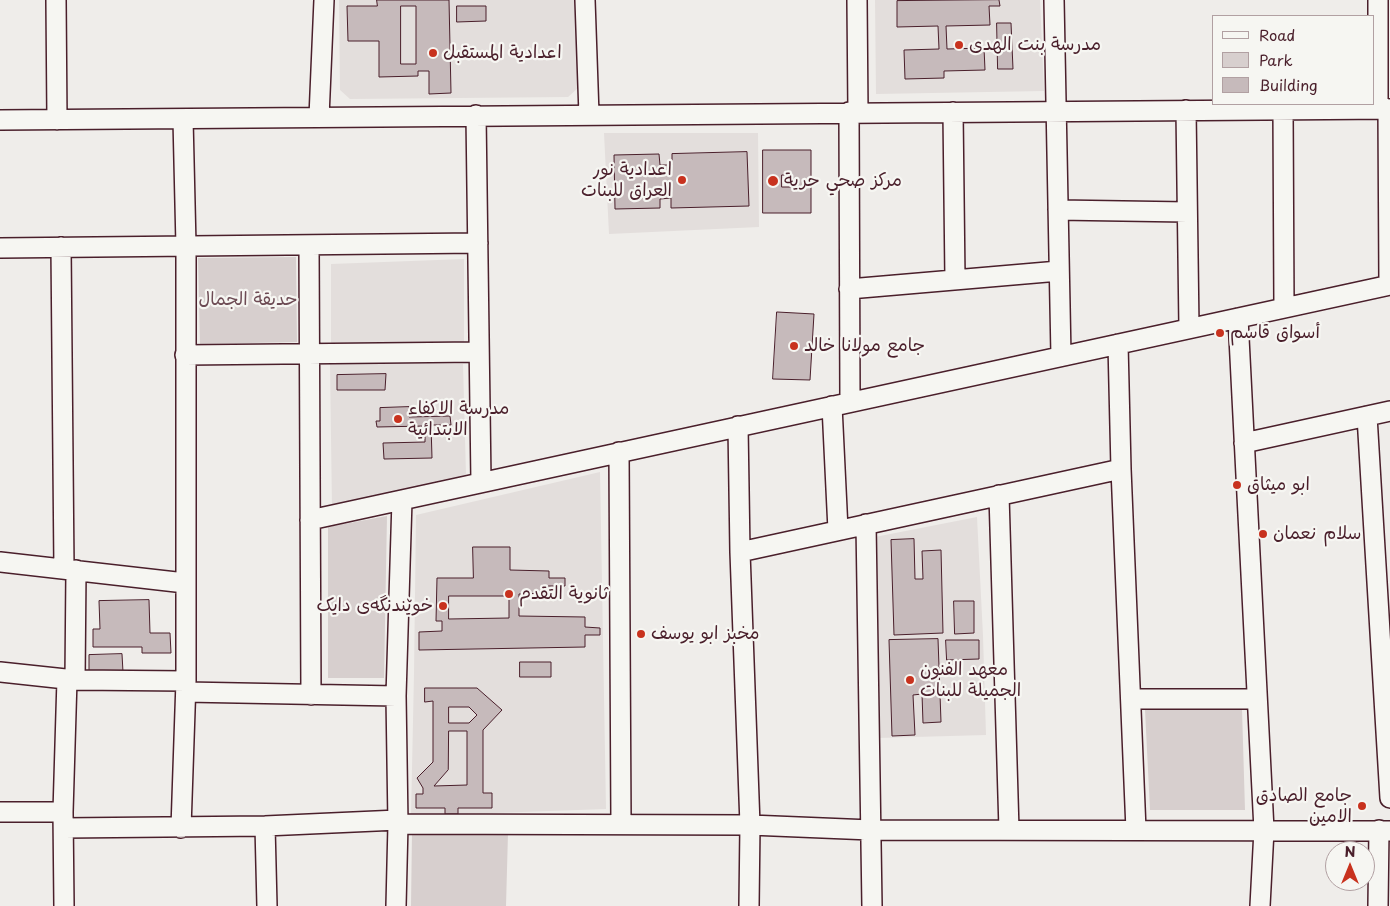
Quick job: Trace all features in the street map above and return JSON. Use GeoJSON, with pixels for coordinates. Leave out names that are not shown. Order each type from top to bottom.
{"type":"FeatureCollection","features":[{"type":"Feature","properties":{"kind":"street"},"geometry":{"type":"LineString","coordinates":[[56,0],[57,120]]}},
{"type":"Feature","properties":{"kind":"street"},"geometry":{"type":"LineString","coordinates":[[319,117],[324,0]]}},
{"type":"Feature","properties":{"kind":"street"},"geometry":{"type":"LineString","coordinates":[[585,0],[589,115]]}},
{"type":"Feature","properties":{"kind":"street"},"geometry":{"type":"LineString","coordinates":[[838,530],[841,404],[849,289],[857,0]]}},
{"type":"Feature","properties":{"kind":"street"},"geometry":{"type":"LineString","coordinates":[[1054,0],[1061,356]]}},
{"type":"Feature","properties":{"kind":"street"},"geometry":{"type":"LineString","coordinates":[[310,520],[1390,285],[1385,109],[1378,0]]}},
{"type":"Feature","properties":{"kind":"street"},"geometry":{"type":"LineString","coordinates":[[1283,109],[1284,308]]}},
{"type":"Feature","properties":{"kind":"street"},"geometry":{"type":"LineString","coordinates":[[0,120],[1385,109]]}},
{"type":"Feature","properties":{"kind":"street"},"geometry":{"type":"LineString","coordinates":[[1186,110],[1189,328]]}},
{"type":"Feature","properties":{"kind":"street"},"geometry":{"type":"LineString","coordinates":[[953,112],[955,280]]}},
{"type":"Feature","properties":{"kind":"street"},"geometry":{"type":"LineString","coordinates":[[476,115],[481,482]]}},
{"type":"Feature","properties":{"kind":"street"},"geometry":{"type":"LineString","coordinates":[[182,828],[186,686],[186,246],[183,119]]}},
{"type":"Feature","properties":{"kind":"street"},"geometry":{"type":"LineString","coordinates":[[1058,210],[1187,212]]}},
{"type":"Feature","properties":{"kind":"street"},"geometry":{"type":"LineString","coordinates":[[0,248],[478,243]]}},
{"type":"Feature","properties":{"kind":"street"},"geometry":{"type":"LineString","coordinates":[[309,244],[311,695]]}},
{"type":"Feature","properties":{"kind":"street"},"geometry":{"type":"LineString","coordinates":[[61,247],[70,570],[71,679],[64,820],[64,906]]}},
{"type":"Feature","properties":{"kind":"street"},"geometry":{"type":"LineString","coordinates":[[849,289],[1059,271]]}},
{"type":"Feature","properties":{"kind":"street"},"geometry":{"type":"LineString","coordinates":[[1238,318],[1264,830],[1260,906]]}},
{"type":"Feature","properties":{"kind":"street"},"geometry":{"type":"LineString","coordinates":[[1118,344],[1121,469],[1136,830]]}},
{"type":"Feature","properties":{"kind":"street"},"geometry":{"type":"LineString","coordinates":[[185,355],[479,352]]}},
{"type":"Feature","properties":{"kind":"street"},"geometry":{"type":"LineString","coordinates":[[1244,444],[1390,411]]}},
{"type":"Feature","properties":{"kind":"street"},"geometry":{"type":"LineString","coordinates":[[1367,416],[1387,704],[1390,798]]}},
{"type":"Feature","properties":{"kind":"street"},"geometry":{"type":"LineString","coordinates":[[738,426],[740,552],[750,825],[749,906]]}},
{"type":"Feature","properties":{"kind":"street"},"geometry":{"type":"LineString","coordinates":[[619,452],[621,824]]}},
{"type":"Feature","properties":{"kind":"street"},"geometry":{"type":"LineString","coordinates":[[740,552],[1121,469]]}},
{"type":"Feature","properties":{"kind":"street"},"geometry":{"type":"LineString","coordinates":[[999,496],[1009,830]]}},
{"type":"Feature","properties":{"kind":"street"},"geometry":{"type":"LineString","coordinates":[[396,906],[398,822],[396,696],[402,500]]}},
{"type":"Feature","properties":{"kind":"street"},"geometry":{"type":"LineString","coordinates":[[866,524],[872,906]]}},
{"type":"Feature","properties":{"kind":"street"},"geometry":{"type":"LineString","coordinates":[[0,562],[185,583]]}},
{"type":"Feature","properties":{"kind":"street"},"geometry":{"type":"LineString","coordinates":[[0,672],[71,679],[311,695],[396,696]]}},
{"type":"Feature","properties":{"kind":"street"},"geometry":{"type":"LineString","coordinates":[[1131,699],[1257,699]]}},
{"type":"Feature","properties":{"kind":"street"},"geometry":{"type":"LineString","coordinates":[[0,812],[64,820],[182,828],[398,822],[750,825],[871,830],[1384,831],[1378,906]]}},
{"type":"Feature","properties":{"kind":"street"},"geometry":{"type":"LineString","coordinates":[[265,826],[266,906]]}},
{"type":"Feature","properties":{"kind":"shaded area"},"geometry":{"type":"Polygon","coordinates":[[[339,0],[575,0],[578,88],[568,97],[350,99],[340,90],[339,0]]]}},
{"type":"Feature","properties":{"kind":"shaded area","name":"مدرسة بنت الهدی"},"geometry":{"type":"Polygon","coordinates":[[[875,0],[1040,0],[1044,91],[876,94],[875,0]]]}},
{"type":"Feature","properties":{"kind":"shaded area","name":"اعدادية نور العراق للبنات"},"geometry":{"type":"Polygon","coordinates":[[[604,133],[758,133],[759,227],[609,234],[604,133]]]}},
{"type":"Feature","properties":{"kind":"shaded area"},"geometry":{"type":"Polygon","coordinates":[[[464,259],[464,349],[331,351],[331,264],[464,259]]]}},
{"type":"Feature","properties":{"kind":"shaded area","name":"مدرسة الاكفاء الابتدائية"},"geometry":{"type":"Polygon","coordinates":[[[330,364],[463,364],[466,475],[332,509],[330,364]]]}},
{"type":"Feature","properties":{"kind":"shaded area","name":"ثانوية التقدم"},"geometry":{"type":"Polygon","coordinates":[[[600,472],[606,809],[411,816],[416,515],[600,472]]]}},
{"type":"Feature","properties":{"kind":"shaded area"},"geometry":{"type":"Polygon","coordinates":[[[977,517],[986,735],[878,738],[875,537],[977,517]]]}},
{"type":"Feature","properties":{"kind":"green space","name":"حديقة الجمال"},"geometry":{"type":"Polygon","coordinates":[[[296,257],[297,342],[200,344],[198,258],[296,257]]]}},
{"type":"Feature","properties":{"kind":"green space"},"geometry":{"type":"Polygon","coordinates":[[[387,516],[384,678],[328,678],[328,527],[387,516]]]}},
{"type":"Feature","properties":{"kind":"green space"},"geometry":{"type":"Polygon","coordinates":[[[1242,709],[1245,810],[1150,810],[1145,710],[1242,709]]]}},
{"type":"Feature","properties":{"kind":"green space"},"geometry":{"type":"Polygon","coordinates":[[[412,832],[508,833],[506,906],[411,906],[412,832]]]}},
{"type":"Feature","properties":{"kind":"building","name":"اعدادية المستقبل"},"geometry":{"type":"Polygon","coordinates":[[[377,0],[449,0],[451,93],[429,94],[429,71],[418,71],[418,76],[379,77],[379,41],[348,41],[347,6],[377,6],[377,0]],[[401,6],[401,64],[416,64],[416,6],[401,6]]]}},
{"type":"Feature","properties":{"kind":"building"},"geometry":{"type":"Polygon","coordinates":[[[999,0],[1000,6],[989,6],[990,25],[946,26],[947,49],[984,48],[985,70],[944,71],[944,78],[905,79],[904,50],[939,49],[938,26],[897,27],[897,1],[999,0]]]}},
{"type":"Feature","properties":{"kind":"building"},"geometry":{"type":"Polygon","coordinates":[[[457,6],[486,6],[486,21],[457,22],[457,6]]]}},
{"type":"Feature","properties":{"kind":"building"},"geometry":{"type":"Polygon","coordinates":[[[997,23],[1011,23],[1013,69],[998,69],[997,23]]]}},
{"type":"Feature","properties":{"kind":"building","name":"مركز صحي حرية"},"geometry":{"type":"Polygon","coordinates":[[[763,150],[811,150],[811,213],[763,213],[763,150]],[[782,175],[782,187],[792,187],[792,175],[782,175]]]}},
{"type":"Feature","properties":{"kind":"building"},"geometry":{"type":"Polygon","coordinates":[[[747,152],[749,206],[671,208],[671,198],[660,199],[660,208],[615,209],[614,155],[659,154],[660,165],[672,165],[672,154],[747,152]]]}},
{"type":"Feature","properties":{"kind":"building","name":"جامع مولانا خالد"},"geometry":{"type":"Polygon","coordinates":[[[777,312],[814,314],[810,380],[773,379],[777,312]]]}},
{"type":"Feature","properties":{"kind":"building"},"geometry":{"type":"Polygon","coordinates":[[[386,374],[385,390],[337,390],[337,375],[386,374]]]}},
{"type":"Feature","properties":{"kind":"building"},"geometry":{"type":"Polygon","coordinates":[[[409,407],[409,417],[450,416],[451,425],[431,425],[432,458],[384,459],[383,443],[425,442],[425,426],[377,427],[376,421],[380,421],[380,408],[409,407]]]}},
{"type":"Feature","properties":{"kind":"building"},"geometry":{"type":"Polygon","coordinates":[[[914,539],[915,579],[923,579],[922,551],[941,550],[943,633],[894,635],[891,540],[914,539]]]}},
{"type":"Feature","properties":{"kind":"building","name":"خوێندنگەی دایک"},"geometry":{"type":"Polygon","coordinates":[[[473,547],[510,547],[510,570],[549,571],[549,578],[565,578],[565,586],[548,586],[548,593],[519,594],[519,616],[585,617],[585,627],[600,628],[600,635],[585,635],[585,647],[419,650],[419,632],[442,631],[442,621],[436,621],[437,578],[473,578],[473,547]],[[449,596],[449,619],[509,618],[509,596],[449,596]]]}},
{"type":"Feature","properties":{"kind":"building"},"geometry":{"type":"Polygon","coordinates":[[[149,600],[150,633],[170,633],[171,653],[142,653],[142,647],[93,647],[93,629],[100,629],[99,601],[149,600]]]}},
{"type":"Feature","properties":{"kind":"building"},"geometry":{"type":"Polygon","coordinates":[[[954,601],[974,601],[974,633],[955,634],[954,601]]]}},
{"type":"Feature","properties":{"kind":"building"},"geometry":{"type":"Polygon","coordinates":[[[938,639],[941,722],[923,723],[922,694],[913,695],[915,735],[892,736],[889,640],[938,639]]]}},
{"type":"Feature","properties":{"kind":"building"},"geometry":{"type":"Polygon","coordinates":[[[946,640],[979,640],[979,659],[947,660],[946,640]]]}},
{"type":"Feature","properties":{"kind":"building"},"geometry":{"type":"Polygon","coordinates":[[[122,654],[123,672],[89,672],[89,655],[122,654]]]}},
{"type":"Feature","properties":{"kind":"building"},"geometry":{"type":"Polygon","coordinates":[[[520,662],[551,662],[551,677],[520,677],[520,662]]]}},
{"type":"Feature","properties":{"kind":"building"},"geometry":{"type":"Polygon","coordinates":[[[425,688],[477,688],[502,710],[483,730],[483,793],[492,793],[492,808],[458,808],[458,814],[445,814],[445,808],[416,808],[416,794],[423,794],[423,788],[417,778],[433,762],[433,701],[425,702],[425,688]],[[449,707],[449,723],[469,723],[477,715],[469,707],[449,707]],[[449,731],[448,770],[434,786],[467,785],[467,731],[449,731]]]}},
{"type":"Feature","properties":{"kind":"place","name":"مدرسة بنت الهدی"},"geometry":{"type":"Point","coordinates":[959,45]}},
{"type":"Feature","properties":{"kind":"place","name":"اعدادية المستقبل"},"geometry":{"type":"Point","coordinates":[433,53]}},
{"type":"Feature","properties":{"kind":"place","name":"اعدادية نور العراق للبنات"},"geometry":{"type":"Point","coordinates":[682,180]}},
{"type":"Feature","properties":{"kind":"place","name":"مركز صحي حرية"},"geometry":{"type":"Point","coordinates":[773,181]}},
{"type":"Feature","properties":{"kind":"place","name":"أسواق قاسم"},"geometry":{"type":"Point","coordinates":[1220,333]}},
{"type":"Feature","properties":{"kind":"place","name":"جامع مولانا خالد"},"geometry":{"type":"Point","coordinates":[794,346]}},
{"type":"Feature","properties":{"kind":"place","name":"مدرسة الاكفاء الابتدائية"},"geometry":{"type":"Point","coordinates":[398,419]}},
{"type":"Feature","properties":{"kind":"place","name":"ابو ميثاق"},"geometry":{"type":"Point","coordinates":[1237,485]}},
{"type":"Feature","properties":{"kind":"place","name":"سلام نعمان"},"geometry":{"type":"Point","coordinates":[1263,534]}},
{"type":"Feature","properties":{"kind":"place","name":"ثانوية التقدم"},"geometry":{"type":"Point","coordinates":[509,594]}},
{"type":"Feature","properties":{"kind":"place","name":"خوێندنگەی دایک"},"geometry":{"type":"Point","coordinates":[443,606]}},
{"type":"Feature","properties":{"kind":"place","name":"مخبز ابو يوسف"},"geometry":{"type":"Point","coordinates":[641,634]}},
{"type":"Feature","properties":{"kind":"place","name":"معهد الفنون الجميلة للبنات"},"geometry":{"type":"Point","coordinates":[910,680]}},
{"type":"Feature","properties":{"kind":"place","name":"جامع الصادق الامين"},"geometry":{"type":"Point","coordinates":[1362,806]}}]}
